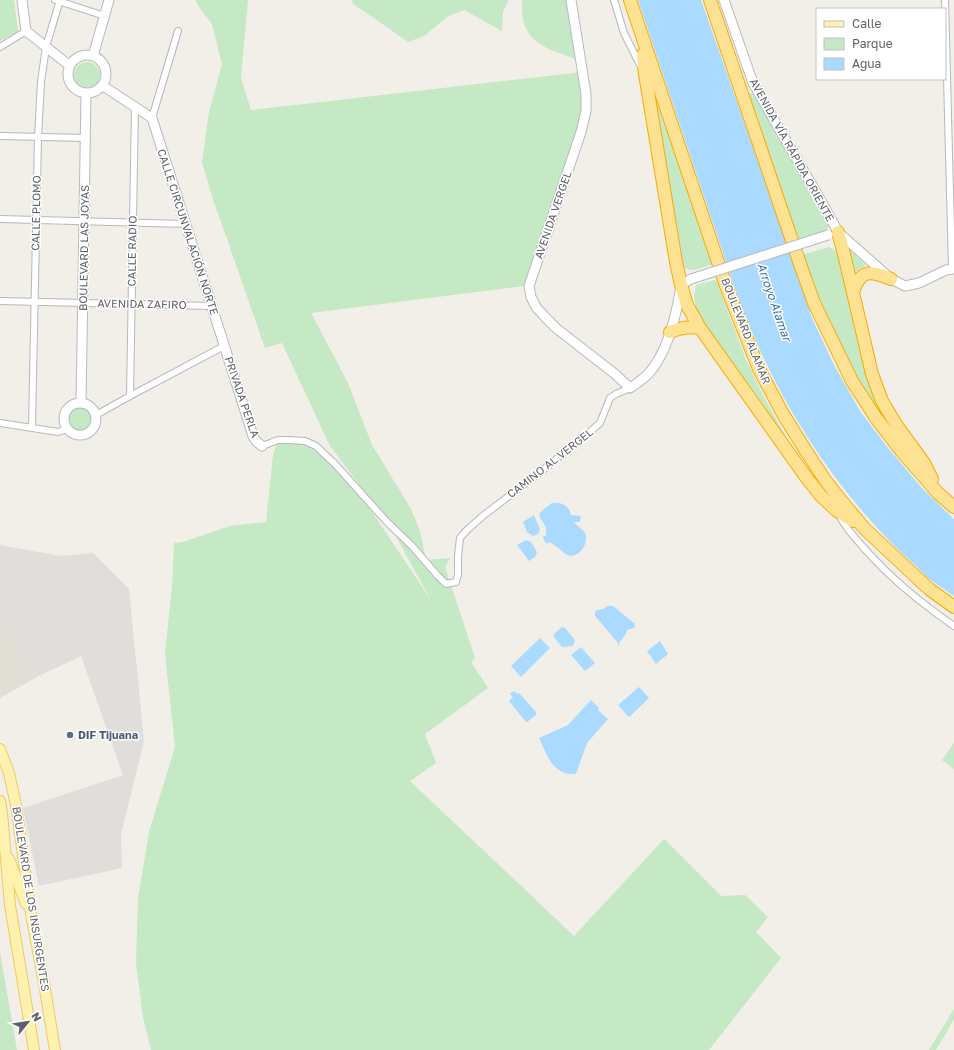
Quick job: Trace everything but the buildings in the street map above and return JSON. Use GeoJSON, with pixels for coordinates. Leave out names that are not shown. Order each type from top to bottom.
{"type":"FeatureCollection","features":[{"type":"Feature","properties":{"kind":"highway","name":"BOULEVARD ALAMAR"},"geometry":{"type":"LineString","coordinates":[[630,0],[726,286],[760,369],[783,414],[825,480],[865,529],[928,589],[954,607]]}},
{"type":"Feature","properties":{"kind":"highway"},"geometry":{"type":"LineString","coordinates":[[710,0],[800,264],[814,303],[826,329],[852,381],[876,418],[902,452],[938,493],[954,507]]}},
{"type":"Feature","properties":{"kind":"highway"},"geometry":{"type":"LineString","coordinates":[[641,33],[645,74],[675,254],[686,282],[687,305],[700,328],[821,496],[836,510],[865,529]]}},
{"type":"Feature","properties":{"kind":"highway"},"geometry":{"type":"LineString","coordinates":[[833,233],[853,292],[872,374],[882,401],[897,426],[924,463],[938,493]]}},
{"type":"Feature","properties":{"kind":"highway"},"geometry":{"type":"LineString","coordinates":[[853,292],[857,282],[863,275],[869,273],[891,279]]}},
{"type":"Feature","properties":{"kind":"highway"},"geometry":{"type":"LineString","coordinates":[[670,332],[683,328],[700,328]]}},
{"type":"Feature","properties":{"kind":"main road","name":"BOULEVARD DE LOS INSURGENTES"},"geometry":{"type":"LineString","coordinates":[[0,749],[9,773],[16,806],[32,920],[56,1050]]}},
{"type":"Feature","properties":{"kind":"main road","name":"BOULEVARD DE LOS INSURGENTES"},"geometry":{"type":"LineString","coordinates":[[0,801],[10,905],[34,1050]]}},
{"type":"Feature","properties":{"kind":"main road"},"geometry":{"type":"LineString","coordinates":[[0,836],[32,920]]}},
{"type":"Feature","properties":{"kind":"main road"},"geometry":{"type":"LineString","coordinates":[[0,884],[10,905]]}},
{"type":"Feature","properties":{"kind":"street"},"geometry":{"type":"LineString","coordinates":[[22,0],[26,31],[70,66]]}},
{"type":"Feature","properties":{"kind":"street"},"geometry":{"type":"LineString","coordinates":[[58,0],[105,16]]}},
{"type":"Feature","properties":{"kind":"street","name":"CALLE PLOMO"},"geometry":{"type":"LineString","coordinates":[[32,428],[38,137],[41,82],[46,47],[58,0]]}},
{"type":"Feature","properties":{"kind":"street"},"geometry":{"type":"LineString","coordinates":[[93,56],[110,0]]}},
{"type":"Feature","properties":{"kind":"street","name":"AVENIDA VERGEL"},"geometry":{"type":"LineString","coordinates":[[571,0],[586,94],[586,111],[581,132],[529,286],[531,297],[536,307],[545,317],[556,328],[615,374],[630,388]]}},
{"type":"Feature","properties":{"kind":"street"},"geometry":{"type":"LineString","coordinates":[[614,0],[624,33],[645,74]]}},
{"type":"Feature","properties":{"kind":"street","name":"AVENIDA VÍA RÁPIDA ORIENTE"},"geometry":{"type":"LineString","coordinates":[[724,0],[753,83],[822,201],[833,233]]}},
{"type":"Feature","properties":{"kind":"street"},"geometry":{"type":"LineString","coordinates":[[0,47],[26,31]]}},
{"type":"Feature","properties":{"kind":"street"},"geometry":{"type":"LineString","coordinates":[[102,86],[152,118],[178,31]]}},
{"type":"Feature","properties":{"kind":"street"},"geometry":{"type":"LineString","coordinates":[[686,282],[833,233],[891,279],[905,286],[920,284],[946,270],[953,269],[946,40]]}},
{"type":"Feature","properties":{"kind":"street"},"geometry":{"type":"LineString","coordinates":[[86,55],[93,56],[101,61],[105,68],[106,77],[102,86],[96,91],[86,93],[80,92],[71,84],[68,72],[70,66],[80,57],[86,55]]}},
{"type":"Feature","properties":{"kind":"street"},"geometry":{"type":"LineString","coordinates":[[947,80],[954,79]]}},
{"type":"Feature","properties":{"kind":"street","name":"BOULEVARD LAS JOYAS"},"geometry":{"type":"LineString","coordinates":[[82,403],[86,93]]}},
{"type":"Feature","properties":{"kind":"street","name":"CALLE RADIO"},"geometry":{"type":"LineString","coordinates":[[130,396],[135,106]]}},
{"type":"Feature","properties":{"kind":"street","name":"CALLE CIRCUNVALACIÓN NORTE"},"geometry":{"type":"LineString","coordinates":[[152,118],[224,346]]}},
{"type":"Feature","properties":{"kind":"street"},"geometry":{"type":"LineString","coordinates":[[0,136],[86,138]]}},
{"type":"Feature","properties":{"kind":"street"},"geometry":{"type":"LineString","coordinates":[[0,219],[186,224]]}},
{"type":"Feature","properties":{"kind":"street","name":"CAMINO AL VERGEL"},"geometry":{"type":"LineString","coordinates":[[262,446],[278,440],[305,442],[316,446],[335,464],[387,522],[412,546],[446,584],[456,582],[458,575],[460,538],[467,530],[484,514],[543,470],[600,423],[610,398],[630,388],[646,376],[656,363],[670,332],[678,303],[686,282]]}},
{"type":"Feature","properties":{"kind":"street","name":"AVENIDA ZAFIRO"},"geometry":{"type":"LineString","coordinates":[[0,301],[212,306]]}},
{"type":"Feature","properties":{"kind":"street"},"geometry":{"type":"LineString","coordinates":[[96,415],[224,346]]}},
{"type":"Feature","properties":{"kind":"street","name":"PRIVADA PERLA"},"geometry":{"type":"LineString","coordinates":[[224,346],[253,436],[262,446]]}},
{"type":"Feature","properties":{"kind":"street"},"geometry":{"type":"LineString","coordinates":[[76,403],[86,404],[91,407],[96,415],[96,425],[90,433],[85,435],[75,435],[70,433],[64,425],[64,414],[71,405],[76,403]]}},
{"type":"Feature","properties":{"kind":"street"},"geometry":{"type":"LineString","coordinates":[[0,423],[58,432],[67,429]]}},
{"type":"Feature","properties":{"kind":"street"},"geometry":{"type":"LineString","coordinates":[[836,510],[851,533],[878,564],[914,597],[954,626]]}},
{"type":"Feature","properties":{"kind":"shaded area"},"geometry":{"type":"Polygon","coordinates":[[[0,545],[61,556],[93,553],[129,589],[144,741],[121,834],[122,868],[39,886],[23,808],[123,775],[81,656],[37,677],[0,612],[0,545]]]}},
{"type":"Feature","properties":{"kind":"shaded area"},"geometry":{"type":"Polygon","coordinates":[[[0,612],[37,677],[0,698],[0,612]]]}},
{"type":"Feature","properties":{"kind":"green space"},"geometry":{"type":"Polygon","coordinates":[[[0,0],[14,0],[18,31],[0,41],[0,0]]]}},
{"type":"Feature","properties":{"kind":"green space"},"geometry":{"type":"Polygon","coordinates":[[[196,0],[248,0],[241,78],[251,110],[582,72],[582,130],[532,285],[311,313],[348,383],[372,445],[411,509],[420,531],[426,560],[450,558],[445,567],[475,658],[471,662],[488,688],[425,734],[436,763],[410,781],[574,936],[664,839],[721,896],[745,895],[768,917],[756,932],[781,958],[709,1050],[151,1050],[143,1017],[136,963],[138,898],[149,832],[175,747],[165,653],[172,587],[174,543],[183,542],[230,526],[266,522],[273,455],[277,442],[288,441],[316,447],[352,482],[431,600],[388,522],[330,446],[282,343],[265,348],[214,202],[202,163],[209,112],[222,64],[212,24],[197,4],[196,0]]]}},
{"type":"Feature","properties":{"kind":"green space"},"geometry":{"type":"Polygon","coordinates":[[[352,0],[509,0],[503,12],[502,31],[464,10],[447,17],[424,36],[408,42],[353,4],[352,0]]]}},
{"type":"Feature","properties":{"kind":"green space"},"geometry":{"type":"Polygon","coordinates":[[[522,0],[566,0],[575,59],[550,50],[536,41],[526,28],[522,12],[522,0]]]}},
{"type":"Feature","properties":{"kind":"green space"},"geometry":{"type":"Polygon","coordinates":[[[87,62],[96,66],[100,75],[96,84],[87,88],[78,84],[74,75],[78,66],[87,62]]]}},
{"type":"Feature","properties":{"kind":"green space"},"geometry":{"type":"Polygon","coordinates":[[[651,78],[713,264],[692,270],[685,268],[682,265],[679,255],[651,78]]]}},
{"type":"Feature","properties":{"kind":"green space"},"geometry":{"type":"Polygon","coordinates":[[[748,93],[752,93],[772,123],[829,224],[826,232],[798,240],[748,93]]]}},
{"type":"Feature","properties":{"kind":"green space"},"geometry":{"type":"Polygon","coordinates":[[[829,247],[840,254],[870,377],[923,470],[862,391],[819,304],[802,255],[829,247]]]}},
{"type":"Feature","properties":{"kind":"green space"},"geometry":{"type":"Polygon","coordinates":[[[851,252],[866,265],[855,272],[850,253],[851,252]]]}},
{"type":"Feature","properties":{"kind":"green space"},"geometry":{"type":"Polygon","coordinates":[[[716,280],[746,360],[787,439],[710,334],[696,309],[694,296],[696,285],[716,280]]]}},
{"type":"Feature","properties":{"kind":"green space"},"geometry":{"type":"Polygon","coordinates":[[[80,407],[89,411],[93,420],[89,429],[80,433],[71,429],[67,420],[71,411],[80,407]]]}},
{"type":"Feature","properties":{"kind":"green space"},"geometry":{"type":"Polygon","coordinates":[[[954,743],[954,769],[942,760],[954,743]]]}},
{"type":"Feature","properties":{"kind":"green space"},"geometry":{"type":"Polygon","coordinates":[[[0,952],[17,1050],[0,1050],[0,952]]]}},
{"type":"Feature","properties":{"kind":"green space"},"geometry":{"type":"Polygon","coordinates":[[[954,1009],[954,1019],[936,1050],[929,1050],[954,1009]]]}},
{"type":"Feature","properties":{"kind":"water","name":"Arroyo Alamar"},"geometry":{"type":"Polygon","coordinates":[[[638,0],[701,0],[812,318],[834,365],[860,411],[888,448],[922,488],[954,519],[954,596],[929,579],[883,534],[860,508],[818,453],[782,394],[752,332],[736,292],[638,0]]]}},
{"type":"Feature","properties":{"kind":"water"},"geometry":{"type":"Polygon","coordinates":[[[552,503],[564,505],[571,515],[581,516],[580,522],[574,522],[585,533],[586,541],[582,549],[576,555],[567,555],[549,542],[547,544],[544,540],[543,536],[546,536],[546,528],[539,514],[552,503]]]}},
{"type":"Feature","properties":{"kind":"water"},"geometry":{"type":"Polygon","coordinates":[[[534,515],[540,529],[538,534],[533,536],[527,532],[523,522],[534,515]]]}},
{"type":"Feature","properties":{"kind":"water"},"geometry":{"type":"Polygon","coordinates":[[[526,540],[531,542],[537,552],[535,557],[529,561],[517,545],[526,540]]]}},
{"type":"Feature","properties":{"kind":"water"},"geometry":{"type":"Polygon","coordinates":[[[608,606],[613,606],[635,624],[634,628],[627,630],[626,634],[619,643],[619,646],[595,616],[595,612],[597,610],[608,606]]]}},
{"type":"Feature","properties":{"kind":"water"},"geometry":{"type":"Polygon","coordinates":[[[562,627],[565,628],[575,640],[573,646],[562,647],[554,637],[554,634],[562,627]]]}},
{"type":"Feature","properties":{"kind":"water"},"geometry":{"type":"Polygon","coordinates":[[[540,638],[550,648],[521,677],[511,666],[540,638]]]}},
{"type":"Feature","properties":{"kind":"water"},"geometry":{"type":"Polygon","coordinates":[[[660,641],[668,654],[656,664],[647,651],[660,641]]]}},
{"type":"Feature","properties":{"kind":"water"},"geometry":{"type":"Polygon","coordinates":[[[581,647],[595,663],[585,671],[571,655],[581,647]]]}},
{"type":"Feature","properties":{"kind":"water"},"geometry":{"type":"Polygon","coordinates":[[[639,687],[649,698],[629,717],[618,705],[639,687]]]}},
{"type":"Feature","properties":{"kind":"water"},"geometry":{"type":"Polygon","coordinates":[[[514,691],[517,694],[520,694],[536,712],[536,715],[527,722],[509,701],[513,697],[510,694],[514,691]]]}},
{"type":"Feature","properties":{"kind":"water"},"geometry":{"type":"Polygon","coordinates":[[[591,700],[599,708],[598,710],[608,719],[587,743],[576,774],[562,772],[552,763],[539,738],[568,725],[591,700]]]}},
{"type":"Feature","properties":{"kind":"place","name":"DIF Tijuana"},"geometry":{"type":"Point","coordinates":[70,735]}}]}
